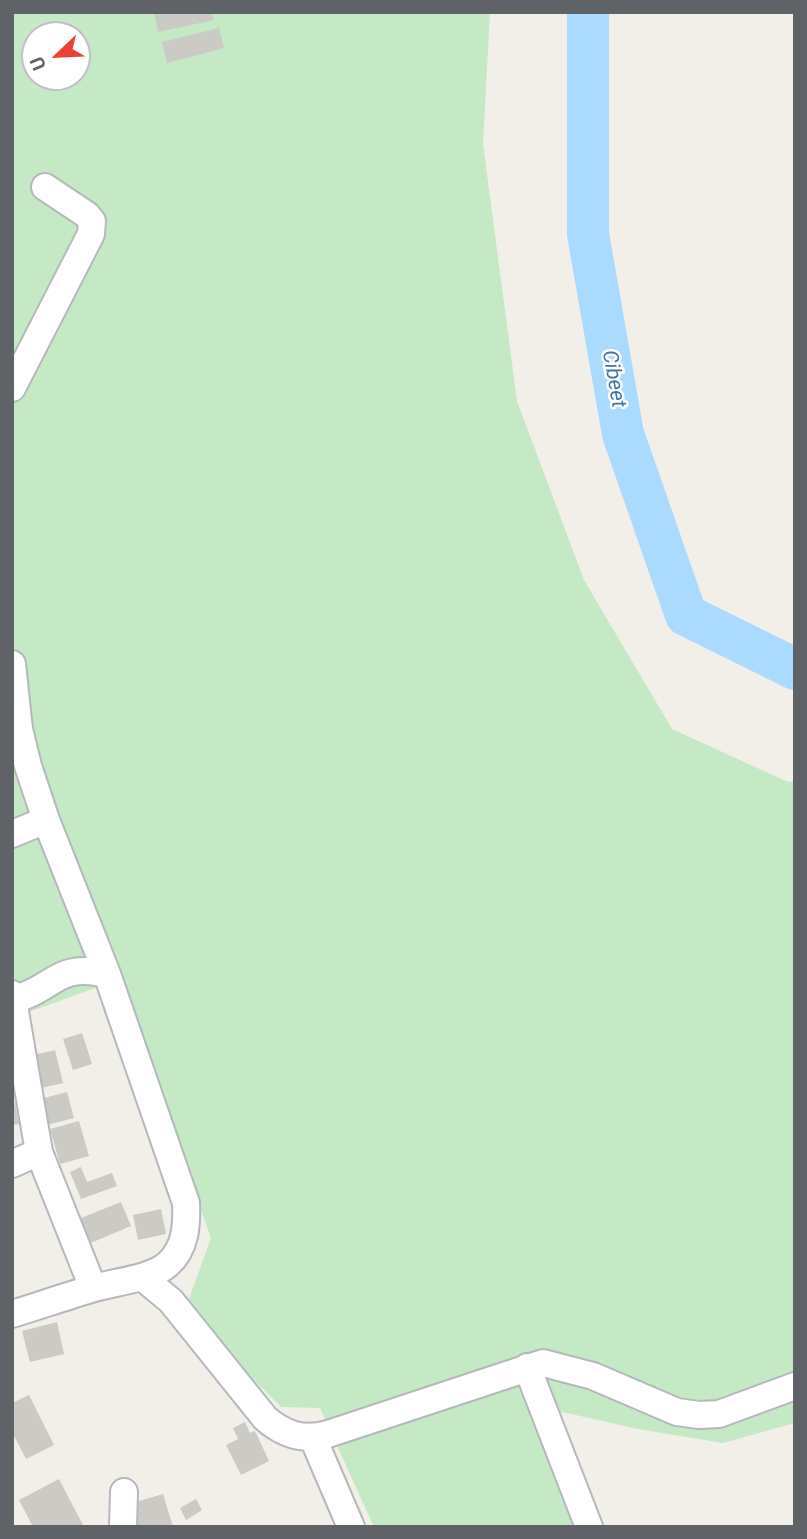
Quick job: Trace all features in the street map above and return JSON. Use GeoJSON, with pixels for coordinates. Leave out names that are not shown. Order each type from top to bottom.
{"type":"FeatureCollection","features":[{"type":"Feature","properties":{"kind":"street"},"geometry":{"type":"LineString","coordinates":[[15,376],[91,234],[92,221],[87,215],[45,187]]}},
{"type":"Feature","properties":{"kind":"street"},"geometry":{"type":"LineString","coordinates":[[12,664],[14,710],[28,766],[46,820],[107,974],[186,1203],[187,1226],[181,1244],[168,1264],[142,1277],[93,1288],[12,1314]]}},
{"type":"Feature","properties":{"kind":"street"},"geometry":{"type":"LineString","coordinates":[[12,834],[46,820]]}},
{"type":"Feature","properties":{"kind":"street"},"geometry":{"type":"LineString","coordinates":[[93,1288],[39,1152],[13,998],[32,995],[59,975],[75,970],[107,974]]}},
{"type":"Feature","properties":{"kind":"street"},"geometry":{"type":"LineString","coordinates":[[12,1164],[39,1152]]}},
{"type":"Feature","properties":{"kind":"street"},"geometry":{"type":"LineString","coordinates":[[142,1277],[171,1301],[265,1418],[277,1429],[313,1438],[543,1363],[593,1376],[677,1412],[699,1415],[719,1415],[795,1386]]}},
{"type":"Feature","properties":{"kind":"street"},"geometry":{"type":"LineString","coordinates":[[527,1367],[589,1527]]}},
{"type":"Feature","properties":{"kind":"street"},"geometry":{"type":"LineString","coordinates":[[313,1438],[351,1527]]}},
{"type":"Feature","properties":{"kind":"street"},"geometry":{"type":"LineString","coordinates":[[123,1527],[124,1492]]}},
{"type":"Feature","properties":{"kind":"green space"},"geometry":{"type":"Polygon","coordinates":[[[12,12],[490,12],[483,144],[517,401],[584,580],[672,729],[788,782],[795,781],[795,1423],[723,1443],[638,1429],[558,1411],[596,1527],[374,1527],[320,1408],[281,1407],[185,1310],[211,1238],[118,980],[12,1018],[12,12]]]}},
{"type":"Feature","properties":{"kind":"building"},"geometry":{"type":"Polygon","coordinates":[[[154,12],[212,12],[214,20],[158,32],[154,12]]]}},
{"type":"Feature","properties":{"kind":"building"},"geometry":{"type":"Polygon","coordinates":[[[219,28],[224,48],[167,63],[162,42],[219,28]]]}},
{"type":"Feature","properties":{"kind":"building"},"geometry":{"type":"Polygon","coordinates":[[[82,1033],[92,1064],[73,1070],[63,1039],[82,1033]]]}},
{"type":"Feature","properties":{"kind":"building"},"geometry":{"type":"Polygon","coordinates":[[[55,1050],[63,1083],[37,1089],[29,1056],[55,1050]]]}},
{"type":"Feature","properties":{"kind":"building"},"geometry":{"type":"Polygon","coordinates":[[[67,1092],[74,1118],[47,1125],[40,1099],[67,1092]]]}},
{"type":"Feature","properties":{"kind":"building"},"geometry":{"type":"Polygon","coordinates":[[[12,1103],[15,1103],[19,1124],[12,1125],[12,1103]]]}},
{"type":"Feature","properties":{"kind":"building"},"geometry":{"type":"Polygon","coordinates":[[[79,1121],[89,1156],[60,1164],[50,1129],[79,1121]]]}},
{"type":"Feature","properties":{"kind":"building"},"geometry":{"type":"Polygon","coordinates":[[[81,1167],[87,1182],[112,1173],[117,1186],[81,1199],[70,1172],[81,1167]]]}},
{"type":"Feature","properties":{"kind":"building"},"geometry":{"type":"Polygon","coordinates":[[[121,1202],[131,1226],[86,1245],[76,1220],[121,1202]]]}},
{"type":"Feature","properties":{"kind":"building"},"geometry":{"type":"Polygon","coordinates":[[[161,1209],[166,1234],[138,1240],[133,1215],[161,1209]]]}},
{"type":"Feature","properties":{"kind":"building"},"geometry":{"type":"Polygon","coordinates":[[[57,1322],[64,1354],[30,1362],[22,1331],[57,1322]]]}},
{"type":"Feature","properties":{"kind":"building"},"geometry":{"type":"Polygon","coordinates":[[[29,1395],[54,1445],[26,1459],[12,1432],[12,1403],[29,1395]]]}},
{"type":"Feature","properties":{"kind":"building"},"geometry":{"type":"Polygon","coordinates":[[[245,1422],[250,1433],[255,1431],[269,1461],[241,1475],[226,1445],[238,1439],[233,1428],[245,1422]]]}},
{"type":"Feature","properties":{"kind":"building"},"geometry":{"type":"Polygon","coordinates":[[[59,1479],[84,1527],[33,1527],[19,1500],[59,1479]]]}},
{"type":"Feature","properties":{"kind":"building"},"geometry":{"type":"Polygon","coordinates":[[[163,1494],[173,1527],[135,1527],[129,1504],[163,1494]]]}},
{"type":"Feature","properties":{"kind":"building"},"geometry":{"type":"Polygon","coordinates":[[[196,1499],[202,1510],[186,1520],[180,1508],[196,1499]]]}},
{"type":"Feature","properties":{"kind":"waterway","name":"Cibeet"},"geometry":{"type":"LineString","coordinates":[[588,12],[588,234],[623,434],[686,615],[795,669]]}}]}
